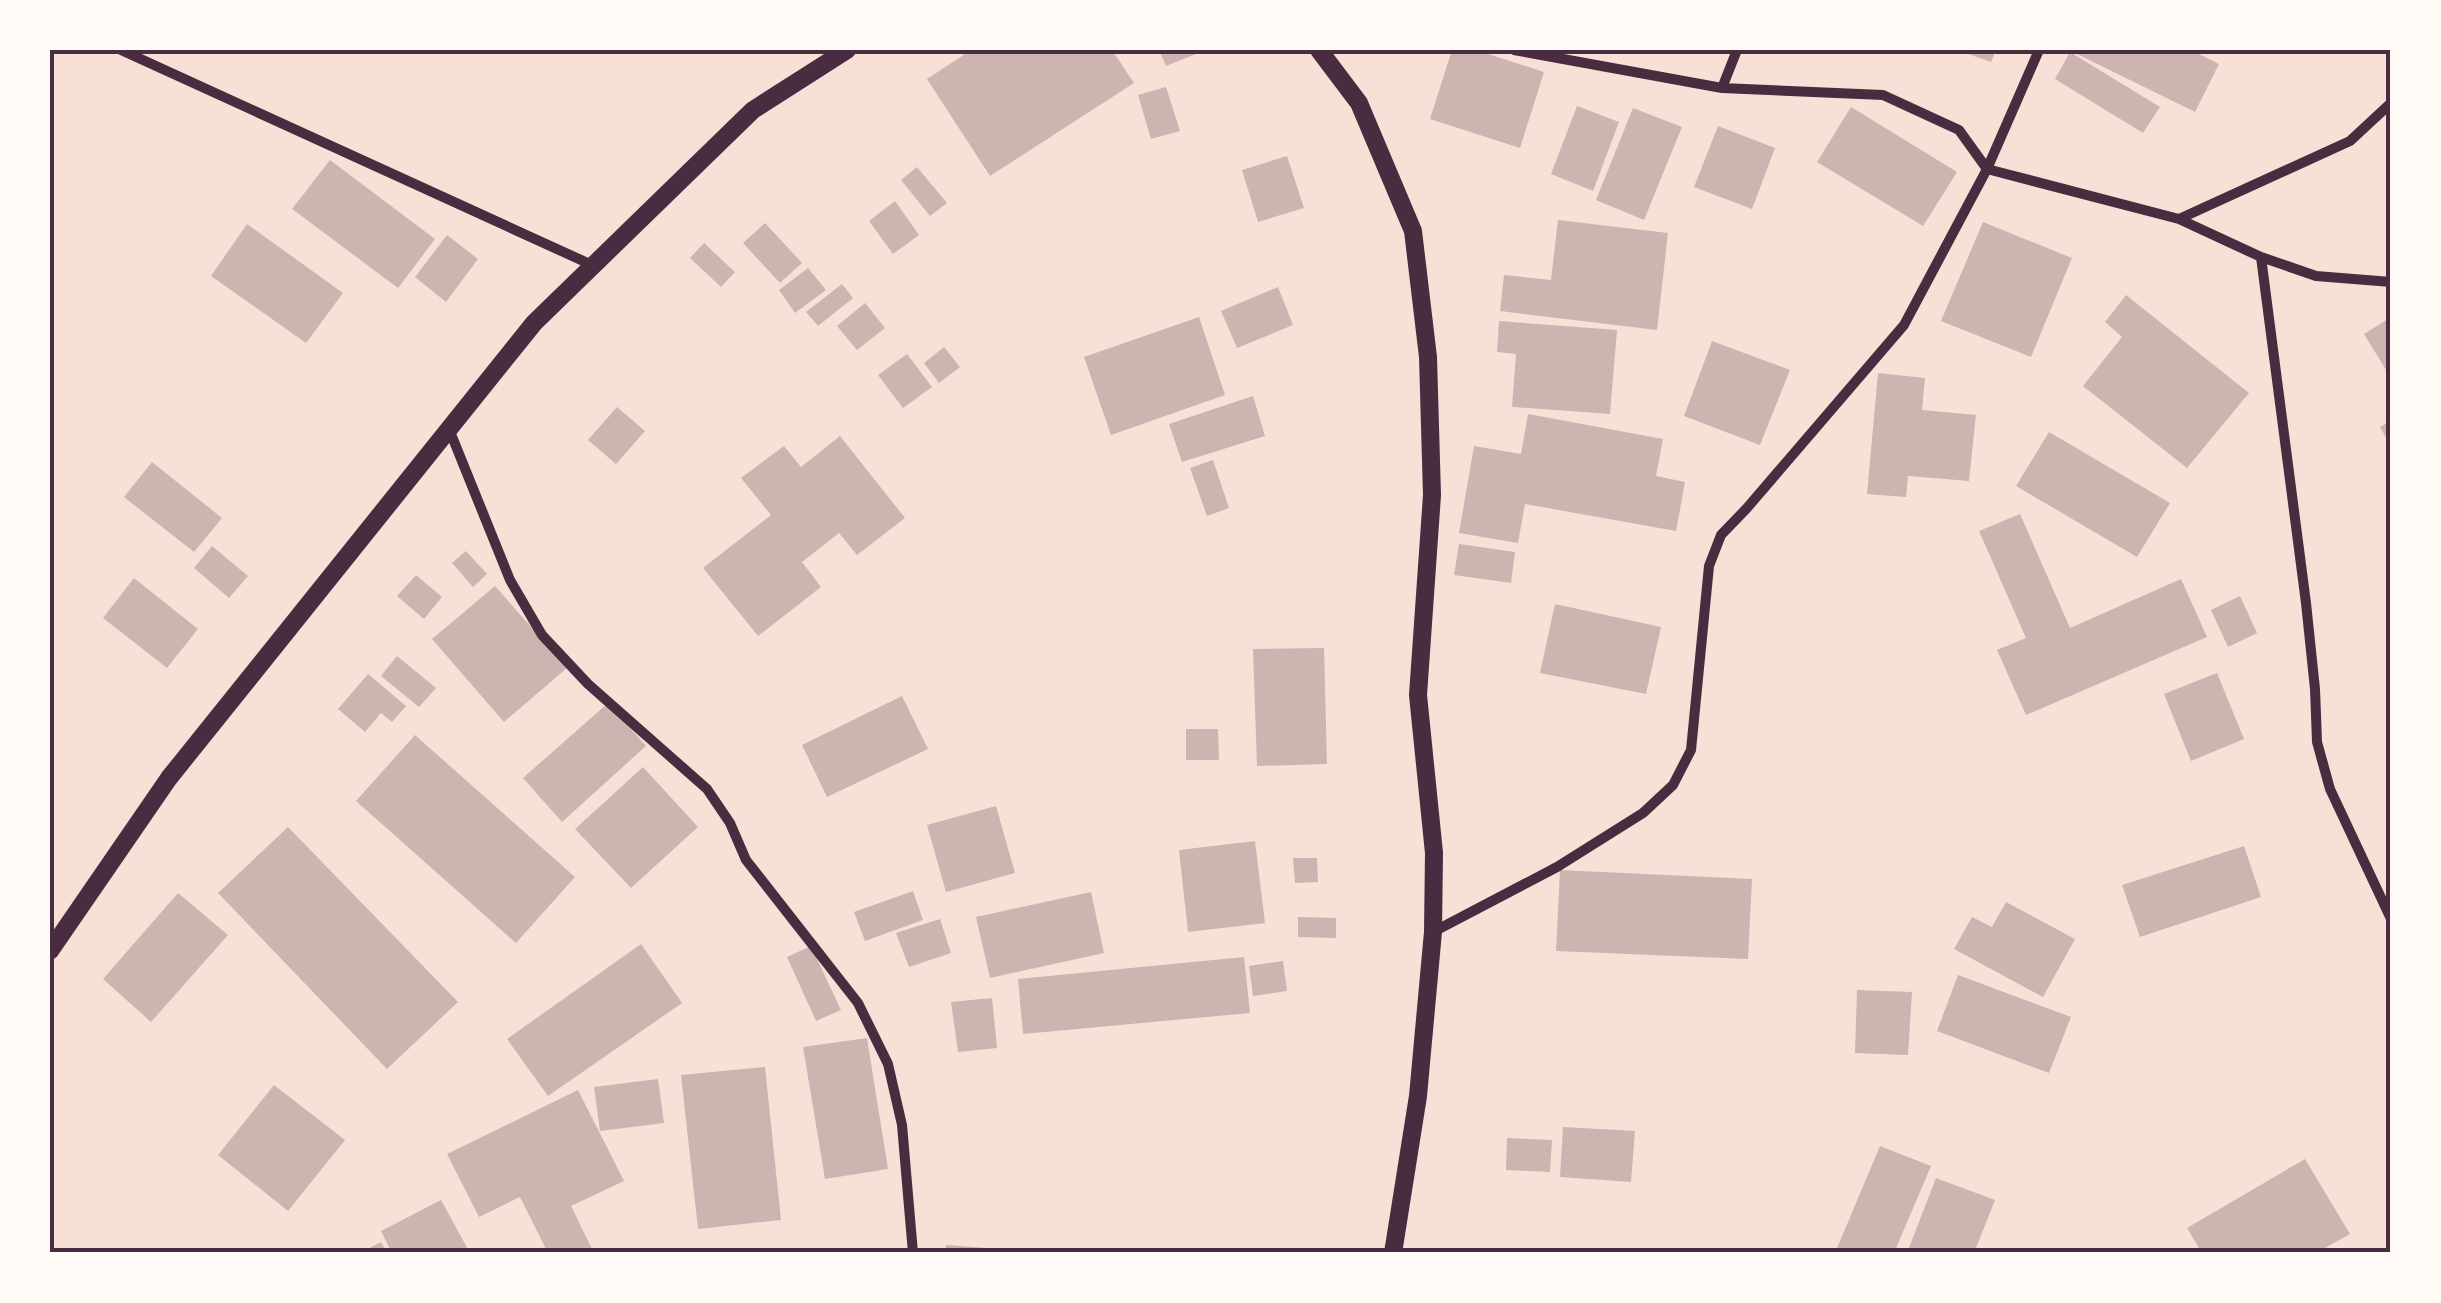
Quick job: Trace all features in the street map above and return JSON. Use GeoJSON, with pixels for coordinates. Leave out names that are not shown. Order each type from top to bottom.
{"type":"FeatureCollection","features":[{"type":"Feature","properties":{"kind":"street"},"geometry":{"type":"LineString","coordinates":[[121,50],[592,265]]}},
{"type":"Feature","properties":{"kind":"street"},"geometry":{"type":"LineString","coordinates":[[50,951],[170,778],[534,323],[753,110],[847,50]]}},
{"type":"Feature","properties":{"kind":"street"},"geometry":{"type":"LineString","coordinates":[[1319,50],[1359,103],[1413,231],[1428,356],[1432,495],[1418,694],[1434,853],[1433,932],[1418,1096],[1393,1253]]}},
{"type":"Feature","properties":{"kind":"street"},"geometry":{"type":"LineString","coordinates":[[1514,50],[1722,88],[1883,95],[1958,130],[1987,169],[2179,219],[2260,257],[2316,276],[2391,282]]}},
{"type":"Feature","properties":{"kind":"street"},"geometry":{"type":"LineString","coordinates":[[1722,88],[1737,50]]}},
{"type":"Feature","properties":{"kind":"street"},"geometry":{"type":"LineString","coordinates":[[1433,932],[1557,867],[1643,812],[1673,785],[1691,750],[1709,566],[1721,535],[1904,325],[1987,169],[2039,50]]}},
{"type":"Feature","properties":{"kind":"street"},"geometry":{"type":"LineString","coordinates":[[2179,219],[2350,141],[2391,103]]}},
{"type":"Feature","properties":{"kind":"street"},"geometry":{"type":"LineString","coordinates":[[2260,257],[2308,620],[2317,742],[2330,789],[2391,919]]}},
{"type":"Feature","properties":{"kind":"street"},"geometry":{"type":"LineString","coordinates":[[449,429],[510,580],[542,635],[588,684],[706,789],[730,824],[746,860],[858,1003],[888,1064],[902,1124],[913,1253]]}},
{"type":"Feature","properties":{"kind":"building"},"geometry":{"type":"Polygon","coordinates":[[[971,50],[1112,50],[1134,83],[990,176],[927,79],[971,50]]]}},
{"type":"Feature","properties":{"kind":"building"},"geometry":{"type":"Polygon","coordinates":[[[1159,50],[1194,50],[1196,54],[1166,66],[1159,50]]]}},
{"type":"Feature","properties":{"kind":"building"},"geometry":{"type":"Polygon","coordinates":[[[1452,50],[1476,50],[1544,72],[1520,148],[1430,119],[1452,50]]]}},
{"type":"Feature","properties":{"kind":"building"},"geometry":{"type":"Polygon","coordinates":[[[1957,50],[1996,50],[1991,62],[1957,50]]]}},
{"type":"Feature","properties":{"kind":"building"},"geometry":{"type":"Polygon","coordinates":[[[2078,50],[2191,50],[2219,64],[2195,112],[2077,54],[2078,50]]]}},
{"type":"Feature","properties":{"kind":"building"},"geometry":{"type":"Polygon","coordinates":[[[2070,52],[2160,107],[2143,133],[2055,79],[2070,52]]]}},
{"type":"Feature","properties":{"kind":"building"},"geometry":{"type":"Polygon","coordinates":[[[1166,87],[1180,131],[1151,139],[1138,95],[1166,87]]]}},
{"type":"Feature","properties":{"kind":"building"},"geometry":{"type":"Polygon","coordinates":[[[1577,106],[1619,122],[1593,191],[1551,174],[1577,106]]]}},
{"type":"Feature","properties":{"kind":"building"},"geometry":{"type":"Polygon","coordinates":[[[1851,107],[1957,172],[1923,226],[1817,162],[1851,107]]]}},
{"type":"Feature","properties":{"kind":"building"},"geometry":{"type":"Polygon","coordinates":[[[1633,108],[1682,127],[1644,220],[1596,200],[1633,108]]]}},
{"type":"Feature","properties":{"kind":"building"},"geometry":{"type":"Polygon","coordinates":[[[1718,126],[1775,148],[1752,209],[1694,187],[1718,126]]]}},
{"type":"Feature","properties":{"kind":"building"},"geometry":{"type":"Polygon","coordinates":[[[1287,156],[1304,208],[1258,222],[1242,170],[1287,156]]]}},
{"type":"Feature","properties":{"kind":"building"},"geometry":{"type":"Polygon","coordinates":[[[330,160],[435,239],[398,288],[292,209],[330,160]]]}},
{"type":"Feature","properties":{"kind":"building"},"geometry":{"type":"Polygon","coordinates":[[[917,167],[947,203],[930,216],[901,180],[917,167]]]}},
{"type":"Feature","properties":{"kind":"building"},"geometry":{"type":"Polygon","coordinates":[[[895,201],[919,235],[893,254],[869,221],[895,201]]]}},
{"type":"Feature","properties":{"kind":"building"},"geometry":{"type":"Polygon","coordinates":[[[1558,220],[1668,233],[1657,330],[1500,311],[1504,275],[1551,280],[1558,220]]]}},
{"type":"Feature","properties":{"kind":"building"},"geometry":{"type":"Polygon","coordinates":[[[1983,222],[2072,258],[2031,357],[1941,321],[1983,222]]]}},
{"type":"Feature","properties":{"kind":"building"},"geometry":{"type":"Polygon","coordinates":[[[765,223],[802,263],[780,283],[743,243],[765,223]]]}},
{"type":"Feature","properties":{"kind":"building"},"geometry":{"type":"Polygon","coordinates":[[[247,224],[343,293],[306,343],[211,276],[247,224]]]}},
{"type":"Feature","properties":{"kind":"building"},"geometry":{"type":"Polygon","coordinates":[[[447,235],[478,259],[446,302],[415,277],[447,235]]]}},
{"type":"Feature","properties":{"kind":"building"},"geometry":{"type":"Polygon","coordinates":[[[704,243],[735,272],[721,287],[690,258],[704,243]]]}},
{"type":"Feature","properties":{"kind":"building"},"geometry":{"type":"Polygon","coordinates":[[[808,268],[826,290],[795,313],[779,290],[808,268]]]}},
{"type":"Feature","properties":{"kind":"building"},"geometry":{"type":"Polygon","coordinates":[[[842,284],[853,298],[818,326],[806,312],[842,284]]]}},
{"type":"Feature","properties":{"kind":"building"},"geometry":{"type":"Polygon","coordinates":[[[1278,287],[1293,325],[1237,348],[1221,311],[1278,287]]]}},
{"type":"Feature","properties":{"kind":"building"},"geometry":{"type":"Polygon","coordinates":[[[2126,295],[2249,393],[2187,468],[2083,386],[2122,337],[2105,322],[2126,295]]]}},
{"type":"Feature","properties":{"kind":"building"},"geometry":{"type":"Polygon","coordinates":[[[865,303],[885,328],[857,350],[837,326],[865,303]]]}},
{"type":"Feature","properties":{"kind":"building"},"geometry":{"type":"Polygon","coordinates":[[[1199,317],[1225,395],[1111,435],[1084,357],[1199,317]]]}},
{"type":"Feature","properties":{"kind":"building"},"geometry":{"type":"Polygon","coordinates":[[[2391,317],[2391,378],[2364,334],[2391,317]]]}},
{"type":"Feature","properties":{"kind":"building"},"geometry":{"type":"Polygon","coordinates":[[[1499,321],[1617,330],[1610,414],[1512,407],[1516,354],[1497,352],[1499,321]]]}},
{"type":"Feature","properties":{"kind":"building"},"geometry":{"type":"Polygon","coordinates":[[[1712,341],[1790,370],[1760,445],[1684,416],[1712,341]]]}},
{"type":"Feature","properties":{"kind":"building"},"geometry":{"type":"Polygon","coordinates":[[[944,347],[960,367],[939,383],[924,363],[944,347]]]}},
{"type":"Feature","properties":{"kind":"building"},"geometry":{"type":"Polygon","coordinates":[[[907,354],[932,387],[903,408],[878,375],[907,354]]]}},
{"type":"Feature","properties":{"kind":"building"},"geometry":{"type":"Polygon","coordinates":[[[1878,373],[1925,378],[1922,410],[1976,415],[1969,481],[1908,476],[1906,497],[1867,494],[1878,373]]]}},
{"type":"Feature","properties":{"kind":"building"},"geometry":{"type":"Polygon","coordinates":[[[1253,396],[1265,436],[1182,462],[1169,424],[1253,396]]]}},
{"type":"Feature","properties":{"kind":"building"},"geometry":{"type":"Polygon","coordinates":[[[617,407],[645,431],[616,464],[588,440],[617,407]]]}},
{"type":"Feature","properties":{"kind":"building"},"geometry":{"type":"Polygon","coordinates":[[[1528,414],[1663,439],[1656,476],[1685,482],[1676,531],[1525,504],[1518,543],[1459,533],[1474,446],[1521,454],[1528,414]]]}},
{"type":"Feature","properties":{"kind":"building"},"geometry":{"type":"Polygon","coordinates":[[[2391,421],[2391,446],[2380,427],[2391,421]]]}},
{"type":"Feature","properties":{"kind":"building"},"geometry":{"type":"Polygon","coordinates":[[[2049,432],[2170,503],[2137,557],[2016,486],[2049,432]]]}},
{"type":"Feature","properties":{"kind":"building"},"geometry":{"type":"Polygon","coordinates":[[[840,436],[905,518],[857,555],[839,533],[802,562],[821,587],[758,636],[703,568],[771,515],[741,478],[784,446],[801,467],[840,436]]]}},
{"type":"Feature","properties":{"kind":"building"},"geometry":{"type":"Polygon","coordinates":[[[1213,460],[1229,508],[1207,516],[1190,468],[1213,460]]]}},
{"type":"Feature","properties":{"kind":"building"},"geometry":{"type":"Polygon","coordinates":[[[152,462],[222,518],[194,552],[124,497],[152,462]]]}},
{"type":"Feature","properties":{"kind":"building"},"geometry":{"type":"Polygon","coordinates":[[[2020,514],[2070,628],[2181,579],[2207,637],[2026,715],[1997,650],[2026,638],[1979,531],[2020,514]]]}},
{"type":"Feature","properties":{"kind":"building"},"geometry":{"type":"Polygon","coordinates":[[[1459,544],[1515,552],[1511,583],[1454,575],[1459,544]]]}},
{"type":"Feature","properties":{"kind":"building"},"geometry":{"type":"Polygon","coordinates":[[[212,546],[248,576],[229,598],[194,568],[212,546]]]}},
{"type":"Feature","properties":{"kind":"building"},"geometry":{"type":"Polygon","coordinates":[[[466,551],[487,574],[473,587],[452,563],[466,551]]]}},
{"type":"Feature","properties":{"kind":"building"},"geometry":{"type":"Polygon","coordinates":[[[416,575],[442,597],[424,619],[397,596],[416,575]]]}},
{"type":"Feature","properties":{"kind":"building"},"geometry":{"type":"Polygon","coordinates":[[[134,578],[198,629],[167,668],[103,618],[134,578]]]}},
{"type":"Feature","properties":{"kind":"building"},"geometry":{"type":"Polygon","coordinates":[[[495,586],[567,668],[504,722],[432,639],[495,586]]]}},
{"type":"Feature","properties":{"kind":"building"},"geometry":{"type":"Polygon","coordinates":[[[2240,596],[2257,633],[2228,647],[2211,610],[2240,596]]]}},
{"type":"Feature","properties":{"kind":"building"},"geometry":{"type":"Polygon","coordinates":[[[1555,604],[1661,627],[1646,694],[1540,673],[1555,604]]]}},
{"type":"Feature","properties":{"kind":"building"},"geometry":{"type":"Polygon","coordinates":[[[1324,648],[1327,764],[1257,766],[1253,649],[1324,648]]]}},
{"type":"Feature","properties":{"kind":"building"},"geometry":{"type":"Polygon","coordinates":[[[397,656],[436,688],[419,707],[381,676],[397,656]]]}},
{"type":"Feature","properties":{"kind":"building"},"geometry":{"type":"Polygon","coordinates":[[[2217,673],[2244,739],[2191,761],[2164,694],[2217,673]]]}},
{"type":"Feature","properties":{"kind":"building"},"geometry":{"type":"Polygon","coordinates":[[[368,674],[406,706],[392,722],[381,713],[365,732],[338,709],[368,674]]]}},
{"type":"Feature","properties":{"kind":"building"},"geometry":{"type":"Polygon","coordinates":[[[902,696],[928,749],[827,797],[802,745],[902,696]]]}},
{"type":"Feature","properties":{"kind":"building"},"geometry":{"type":"Polygon","coordinates":[[[608,703],[646,746],[562,822],[523,778],[608,703]]]}},
{"type":"Feature","properties":{"kind":"building"},"geometry":{"type":"Polygon","coordinates":[[[1186,729],[1218,729],[1219,760],[1186,760],[1186,729]]]}},
{"type":"Feature","properties":{"kind":"building"},"geometry":{"type":"Polygon","coordinates":[[[415,735],[575,877],[516,943],[356,801],[415,735]]]}},
{"type":"Feature","properties":{"kind":"building"},"geometry":{"type":"Polygon","coordinates":[[[643,767],[698,827],[631,888],[575,829],[643,767]]]}},
{"type":"Feature","properties":{"kind":"building"},"geometry":{"type":"Polygon","coordinates":[[[996,806],[1015,873],[946,892],[927,825],[996,806]]]}},
{"type":"Feature","properties":{"kind":"building"},"geometry":{"type":"Polygon","coordinates":[[[288,827],[458,1002],[387,1069],[218,893],[288,827]]]}},
{"type":"Feature","properties":{"kind":"building"},"geometry":{"type":"Polygon","coordinates":[[[1255,841],[1265,923],[1188,932],[1179,850],[1255,841]]]}},
{"type":"Feature","properties":{"kind":"building"},"geometry":{"type":"Polygon","coordinates":[[[2244,846],[2261,897],[2140,937],[2122,885],[2244,846]]]}},
{"type":"Feature","properties":{"kind":"building"},"geometry":{"type":"Polygon","coordinates":[[[1293,858],[1317,858],[1318,882],[1295,883],[1293,858]]]}},
{"type":"Feature","properties":{"kind":"building"},"geometry":{"type":"Polygon","coordinates":[[[1560,870],[1752,879],[1748,959],[1556,951],[1560,870]]]}},
{"type":"Feature","properties":{"kind":"building"},"geometry":{"type":"Polygon","coordinates":[[[913,891],[923,920],[865,941],[854,912],[913,891]]]}},
{"type":"Feature","properties":{"kind":"building"},"geometry":{"type":"Polygon","coordinates":[[[1091,892],[1104,953],[990,978],[976,917],[1091,892]]]}},
{"type":"Feature","properties":{"kind":"building"},"geometry":{"type":"Polygon","coordinates":[[[178,893],[228,935],[151,1022],[103,979],[178,893]]]}},
{"type":"Feature","properties":{"kind":"building"},"geometry":{"type":"Polygon","coordinates":[[[2006,902],[2075,939],[2043,997],[1954,949],[1972,917],[1992,927],[2006,902]]]}},
{"type":"Feature","properties":{"kind":"building"},"geometry":{"type":"Polygon","coordinates":[[[1298,917],[1336,918],[1336,938],[1298,937],[1298,917]]]}},
{"type":"Feature","properties":{"kind":"building"},"geometry":{"type":"Polygon","coordinates":[[[940,919],[951,953],[909,967],[896,933],[940,919]]]}},
{"type":"Feature","properties":{"kind":"building"},"geometry":{"type":"Polygon","coordinates":[[[641,944],[682,1003],[548,1096],[507,1039],[641,944]]]}},
{"type":"Feature","properties":{"kind":"building"},"geometry":{"type":"Polygon","coordinates":[[[811,946],[841,1010],[816,1021],[787,957],[811,946]]]}},
{"type":"Feature","properties":{"kind":"building"},"geometry":{"type":"Polygon","coordinates":[[[1244,957],[1250,1013],[1023,1034],[1018,979],[1244,957]]]}},
{"type":"Feature","properties":{"kind":"building"},"geometry":{"type":"Polygon","coordinates":[[[1283,961],[1287,991],[1253,996],[1249,966],[1283,961]]]}},
{"type":"Feature","properties":{"kind":"building"},"geometry":{"type":"Polygon","coordinates":[[[1958,975],[2071,1017],[2049,1073],[1937,1031],[1958,975]]]}},
{"type":"Feature","properties":{"kind":"building"},"geometry":{"type":"Polygon","coordinates":[[[1857,990],[1912,992],[1908,1055],[1855,1053],[1857,990]]]}},
{"type":"Feature","properties":{"kind":"building"},"geometry":{"type":"Polygon","coordinates":[[[992,998],[997,1048],[958,1052],[951,1002],[992,998]]]}},
{"type":"Feature","properties":{"kind":"building"},"geometry":{"type":"Polygon","coordinates":[[[867,1038],[888,1169],[825,1179],[803,1047],[867,1038]]]}},
{"type":"Feature","properties":{"kind":"building"},"geometry":{"type":"Polygon","coordinates":[[[765,1067],[781,1220],[698,1229],[681,1075],[765,1067]]]}},
{"type":"Feature","properties":{"kind":"building"},"geometry":{"type":"Polygon","coordinates":[[[658,1079],[664,1123],[600,1131],[594,1087],[658,1079]]]}},
{"type":"Feature","properties":{"kind":"building"},"geometry":{"type":"Polygon","coordinates":[[[274,1085],[345,1140],[288,1211],[218,1155],[274,1085]]]}},
{"type":"Feature","properties":{"kind":"building"},"geometry":{"type":"Polygon","coordinates":[[[578,1090],[624,1181],[571,1206],[594,1253],[548,1253],[520,1197],[479,1217],[447,1154],[578,1090]]]}},
{"type":"Feature","properties":{"kind":"building"},"geometry":{"type":"Polygon","coordinates":[[[1563,1127],[1635,1131],[1631,1182],[1560,1177],[1563,1127]]]}},
{"type":"Feature","properties":{"kind":"building"},"geometry":{"type":"Polygon","coordinates":[[[1507,1138],[1552,1140],[1550,1172],[1506,1170],[1507,1138]]]}},
{"type":"Feature","properties":{"kind":"building"},"geometry":{"type":"Polygon","coordinates":[[[1880,1146],[1931,1166],[1894,1253],[1835,1253],[1880,1146]]]}},
{"type":"Feature","properties":{"kind":"building"},"geometry":{"type":"Polygon","coordinates":[[[2305,1159],[2350,1234],[2316,1253],[2202,1253],[2187,1228],[2305,1159]]]}},
{"type":"Feature","properties":{"kind":"building"},"geometry":{"type":"Polygon","coordinates":[[[1936,1178],[1995,1200],[1974,1253],[1907,1253],[1936,1178]]]}},
{"type":"Feature","properties":{"kind":"building"},"geometry":{"type":"Polygon","coordinates":[[[441,1200],[470,1253],[392,1253],[381,1231],[441,1200]]]}},
{"type":"Feature","properties":{"kind":"building"},"geometry":{"type":"Polygon","coordinates":[[[381,1242],[387,1253],[360,1253],[381,1242]]]}},
{"type":"Feature","properties":{"kind":"building"},"geometry":{"type":"Polygon","coordinates":[[[946,1245],[1015,1250],[1015,1253],[945,1253],[946,1245]]]}}]}
